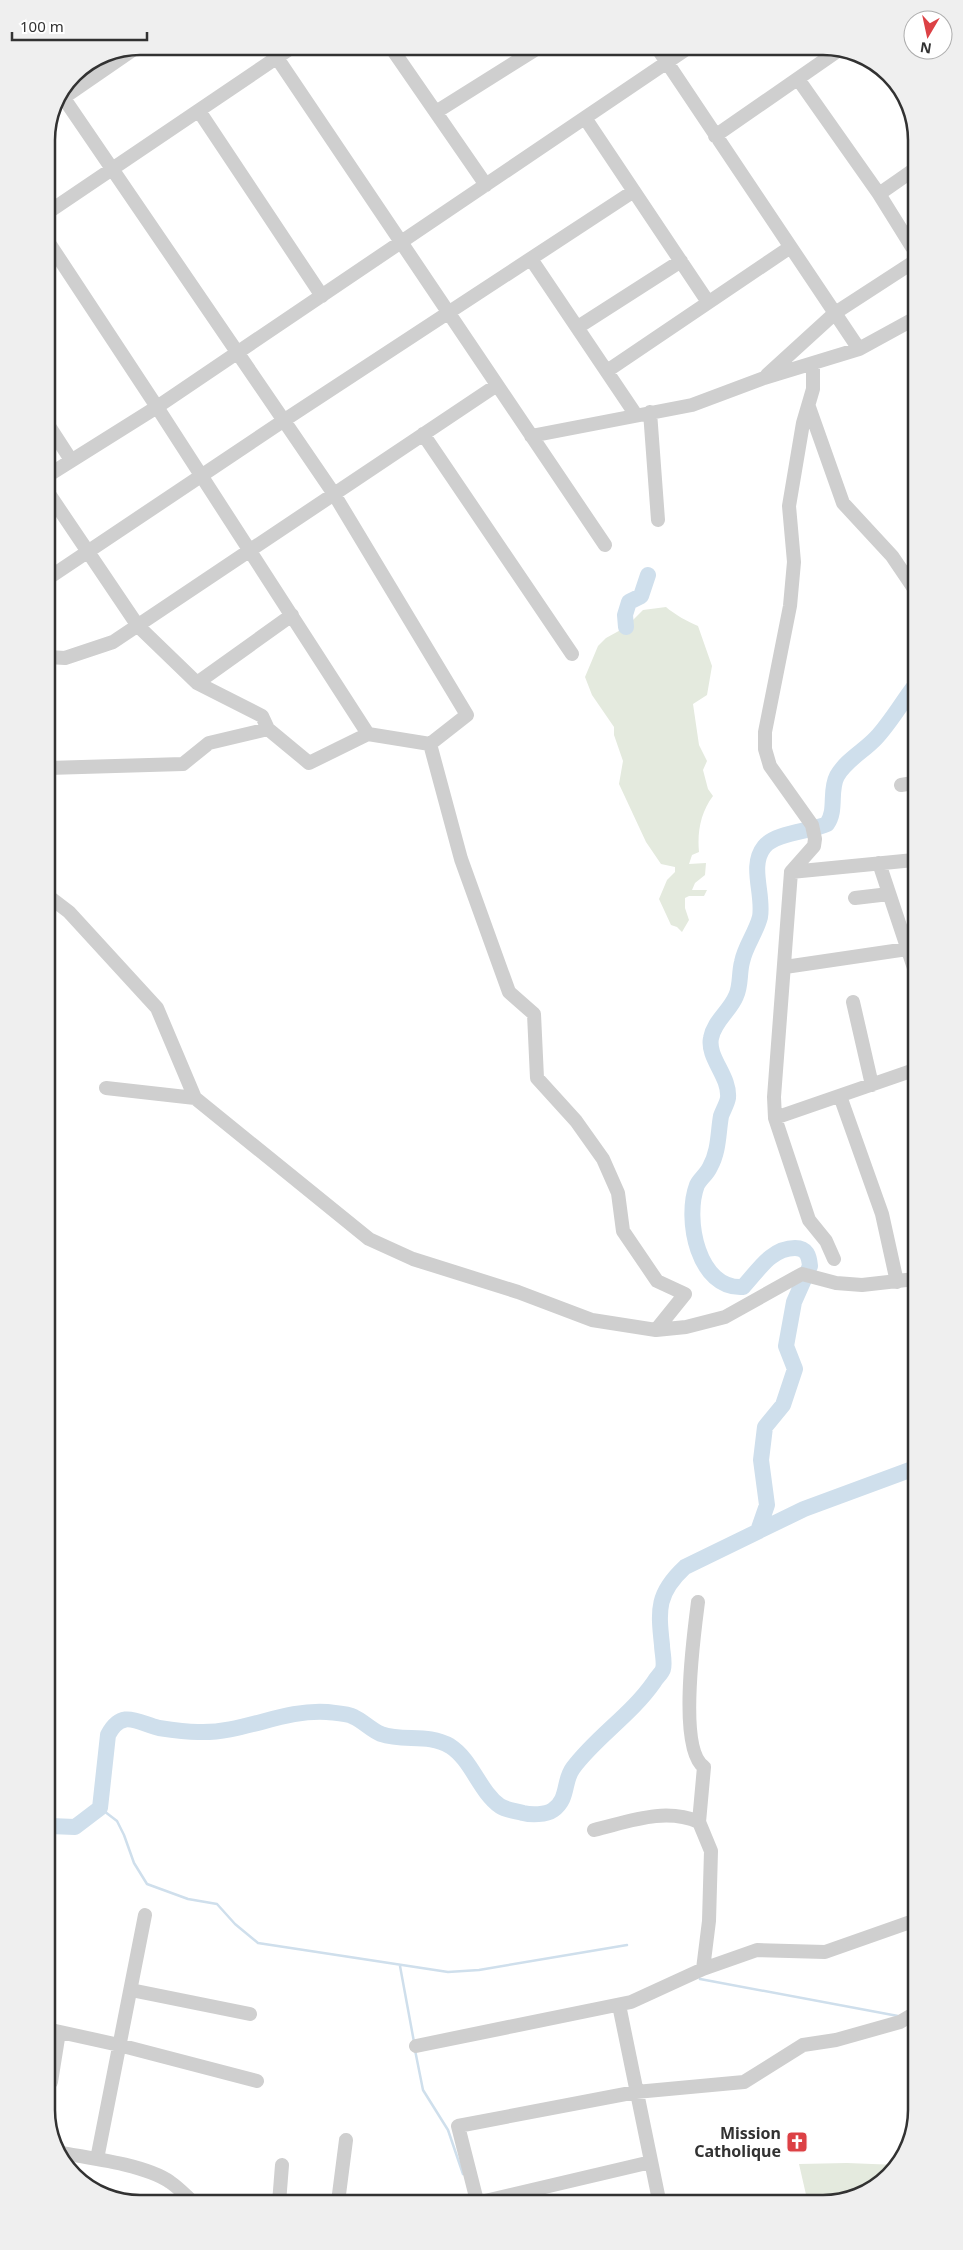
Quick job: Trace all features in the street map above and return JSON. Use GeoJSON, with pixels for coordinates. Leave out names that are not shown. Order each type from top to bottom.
{"type":"FeatureCollection","features":[{"type":"Feature","properties":{"kind":"street"},"geometry":{"type":"LineString","coordinates":[[275,55],[605,545]]}},
{"type":"Feature","properties":{"kind":"street"},"geometry":{"type":"LineString","coordinates":[[55,208],[281,55]]}},
{"type":"Feature","properties":{"kind":"street"},"geometry":{"type":"LineString","coordinates":[[396,55],[486,185]]}},
{"type":"Feature","properties":{"kind":"street"},"geometry":{"type":"LineString","coordinates":[[436,112],[525,55]]}},
{"type":"Feature","properties":{"kind":"street"},"geometry":{"type":"LineString","coordinates":[[662,55],[789,248],[859,348]]}},
{"type":"Feature","properties":{"kind":"street"},"geometry":{"type":"LineString","coordinates":[[55,471],[157,407],[678,55]]}},
{"type":"Feature","properties":{"kind":"street"},"geometry":{"type":"LineString","coordinates":[[715,136],[831,56]]}},
{"type":"Feature","properties":{"kind":"street"},"geometry":{"type":"LineString","coordinates":[[71,92],[121,58]]}},
{"type":"Feature","properties":{"kind":"street"},"geometry":{"type":"LineString","coordinates":[[798,79],[880,194],[908,240]]}},
{"type":"Feature","properties":{"kind":"street"},"geometry":{"type":"LineString","coordinates":[[55,503],[138,626],[196,683],[262,716],[268,729],[309,763],[368,734],[430,744],[467,715],[334,494],[65,101]]}},
{"type":"Feature","properties":{"kind":"street"},"geometry":{"type":"LineString","coordinates":[[199,111],[322,296]]}},
{"type":"Feature","properties":{"kind":"street"},"geometry":{"type":"LineString","coordinates":[[585,118],[708,302]]}},
{"type":"Feature","properties":{"kind":"street"},"geometry":{"type":"LineString","coordinates":[[880,194],[908,174]]}},
{"type":"Feature","properties":{"kind":"street"},"geometry":{"type":"LineString","coordinates":[[55,574],[634,191]]}},
{"type":"Feature","properties":{"kind":"street"},"geometry":{"type":"LineString","coordinates":[[607,371],[789,248]]}},
{"type":"Feature","properties":{"kind":"street"},"geometry":{"type":"LineString","coordinates":[[55,252],[368,734]]}},
{"type":"Feature","properties":{"kind":"street"},"geometry":{"type":"LineString","coordinates":[[531,258],[607,371],[643,414],[658,520]]}},
{"type":"Feature","properties":{"kind":"street"},"geometry":{"type":"LineString","coordinates":[[578,328],[681,261]]}},
{"type":"Feature","properties":{"kind":"street"},"geometry":{"type":"LineString","coordinates":[[764,378],[835,313],[908,266]]}},
{"type":"Feature","properties":{"kind":"street"},"geometry":{"type":"LineString","coordinates":[[531,436],[692,405],[764,378],[859,348],[908,322]]}},
{"type":"Feature","properties":{"kind":"street"},"geometry":{"type":"LineString","coordinates":[[813,363],[813,389],[803,423],[789,506],[794,562],[790,606],[769,711],[765,741],[770,766],[814,832],[814,846],[792,872],[774,1097],[775,1118],[809,1220],[826,1241],[834,1259]]}},
{"type":"Feature","properties":{"kind":"street"},"geometry":{"type":"LineString","coordinates":[[55,657],[65,658],[113,642],[497,385]]}},
{"type":"Feature","properties":{"kind":"street"},"geometry":{"type":"LineString","coordinates":[[809,407],[843,503],[892,556],[908,580]]}},
{"type":"Feature","properties":{"kind":"street"},"geometry":{"type":"LineString","coordinates":[[423,434],[572,654]]}},
{"type":"Feature","properties":{"kind":"street"},"geometry":{"type":"LineString","coordinates":[[55,435],[71,460]]}},
{"type":"Feature","properties":{"kind":"street"},"geometry":{"type":"LineString","coordinates":[[196,683],[292,616]]}},
{"type":"Feature","properties":{"kind":"street"},"geometry":{"type":"LineString","coordinates":[[55,768],[183,764],[209,743],[268,729]]}},
{"type":"Feature","properties":{"kind":"street"},"geometry":{"type":"LineString","coordinates":[[430,744],[461,859],[509,992],[534,1014],[537,1078],[576,1121],[604,1159],[618,1193],[622,1232],[657,1282],[684,1294],[656,1330]]}},
{"type":"Feature","properties":{"kind":"street"},"geometry":{"type":"LineString","coordinates":[[792,872],[908,861]]}},
{"type":"Feature","properties":{"kind":"street"},"geometry":{"type":"LineString","coordinates":[[879,863],[908,941]]}},
{"type":"Feature","properties":{"kind":"street"},"geometry":{"type":"LineString","coordinates":[[855,898],[889,894]]}},
{"type":"Feature","properties":{"kind":"street"},"geometry":{"type":"LineString","coordinates":[[55,901],[69,912],[157,1008],[195,1098],[369,1239],[413,1259],[518,1292],[592,1320],[656,1330],[686,1327],[725,1317],[808,1274],[836,1283],[862,1285],[908,1280]]}},
{"type":"Feature","properties":{"kind":"street"},"geometry":{"type":"LineString","coordinates":[[785,967],[908,948]]}},
{"type":"Feature","properties":{"kind":"street"},"geometry":{"type":"LineString","coordinates":[[853,1002],[872,1085]]}},
{"type":"Feature","properties":{"kind":"street"},"geometry":{"type":"LineString","coordinates":[[775,1118],[908,1072]]}},
{"type":"Feature","properties":{"kind":"street"},"geometry":{"type":"LineString","coordinates":[[106,1088],[195,1098]]}},
{"type":"Feature","properties":{"kind":"street"},"geometry":{"type":"LineString","coordinates":[[840,1096],[882,1214],[896,1282]]}},
{"type":"Feature","properties":{"kind":"street"},"geometry":{"type":"LineString","coordinates":[[698,1602],[690,1681],[690,1738],[699,1763],[704,1767],[705,1774],[701,1787],[699,1822],[711,1851],[709,1921],[704,1969]]}},
{"type":"Feature","properties":{"kind":"street"},"geometry":{"type":"LineString","coordinates":[[594,1830],[650,1816],[686,1817],[699,1822]]}},
{"type":"Feature","properties":{"kind":"street"},"geometry":{"type":"LineString","coordinates":[[97,2159],[145,1915]]}},
{"type":"Feature","properties":{"kind":"street"},"geometry":{"type":"LineString","coordinates":[[416,2046],[619,2005],[662,1989],[727,1959],[762,1950],[825,1952],[908,1923]]}},
{"type":"Feature","properties":{"kind":"street"},"geometry":{"type":"LineString","coordinates":[[130,1990],[250,2014]]}},
{"type":"Feature","properties":{"kind":"street"},"geometry":{"type":"LineString","coordinates":[[619,2005],[657,2195]]}},
{"type":"Feature","properties":{"kind":"street"},"geometry":{"type":"LineString","coordinates":[[475,2195],[458,2126],[636,2092],[744,2082],[803,2045],[836,2040],[900,2022],[908,2017]]}},
{"type":"Feature","properties":{"kind":"street"},"geometry":{"type":"LineString","coordinates":[[55,2031],[120,2045],[257,2081]]}},
{"type":"Feature","properties":{"kind":"street"},"geometry":{"type":"LineString","coordinates":[[339,2195],[346,2140]]}},
{"type":"Feature","properties":{"kind":"street"},"geometry":{"type":"LineString","coordinates":[[68,2154],[154,2173],[170,2182],[185,2195]]}},
{"type":"Feature","properties":{"kind":"street"},"geometry":{"type":"LineString","coordinates":[[510,2195],[650,2162]]}},
{"type":"Feature","properties":{"kind":"street"},"geometry":{"type":"LineString","coordinates":[[277,2195],[282,2165]]}},
{"type":"Feature","properties":{"kind":"shaded area"},"geometry":{"type":"Polygon","coordinates":[[[666,607],[681,618],[698,626],[712,666],[707,695],[693,704],[699,745],[707,761],[703,770],[708,789],[713,796],[705,809],[701,822],[699,852],[692,855],[689,864],[706,863],[705,875],[695,883],[692,890],[707,890],[704,896],[689,896],[685,898],[685,908],[689,920],[682,932],[677,927],[671,925],[659,899],[667,880],[675,872],[675,867],[661,864],[646,842],[619,784],[623,761],[614,735],[614,727],[592,695],[585,677],[598,646],[606,638],[626,627],[643,610],[666,607]]]}},
{"type":"Feature","properties":{"kind":"shaded area"},"geometry":{"type":"Polygon","coordinates":[[[799,2164],[888,2165],[865,2184],[850,2190],[823,2195],[806,2195],[799,2164]]]}},
{"type":"Feature","properties":{"kind":"waterway"},"geometry":{"type":"LineString","coordinates":[[626,627],[625,615],[629,602],[641,596],[648,575]]}},
{"type":"Feature","properties":{"kind":"waterway"},"geometry":{"type":"LineString","coordinates":[[758,1531],[767,1505],[761,1460],[765,1427],[783,1405],[795,1369],[786,1346],[794,1302],[810,1266],[805,1251],[799,1248],[786,1249],[772,1256],[743,1287],[728,1285],[715,1277],[705,1265],[698,1250],[692,1216],[693,1199],[697,1185],[709,1170],[713,1161],[718,1142],[721,1116],[728,1098],[726,1082],[712,1053],[711,1038],[715,1026],[736,996],[739,988],[743,956],[760,917],[761,908],[757,871],[760,855],[764,847],[769,842],[784,835],[827,824],[832,813],[833,788],[837,776],[845,765],[881,732],[908,695]]}},
{"type":"Feature","properties":{"kind":"waterway"},"geometry":{"type":"LineString","coordinates":[[55,1826],[75,1827],[100,1808],[108,1735],[119,1722],[131,1720],[159,1728],[193,1732],[214,1732],[311,1712],[348,1715],[381,1734],[442,1742],[458,1752],[486,1792],[500,1806],[530,1814],[550,1812],[561,1801],[573,1768],[592,1746],[635,1705],[662,1671],[664,1660],[660,1611],[664,1594],[669,1585],[685,1567],[804,1509],[908,1471]]}},
{"type":"Feature","properties":{"kind":"waterway"},"geometry":{"type":"LineString","coordinates":[[100,1808],[117,1821],[134,1863],[147,1884],[188,1899],[217,1904],[235,1924],[258,1943],[448,1972],[479,1970],[627,1945]]}},
{"type":"Feature","properties":{"kind":"waterway"},"geometry":{"type":"LineString","coordinates":[[400,1966],[414,2042]]}},
{"type":"Feature","properties":{"kind":"waterway"},"geometry":{"type":"LineString","coordinates":[[700,1979],[898,2016]]}},
{"type":"Feature","properties":{"kind":"waterway"},"geometry":{"type":"LineString","coordinates":[[415,2050],[423,2090],[448,2130],[463,2174]]}},
{"type":"Feature","properties":{"kind":"place","name":"Mission Catholique"},"geometry":{"type":"Point","coordinates":[797,2142]}}]}
